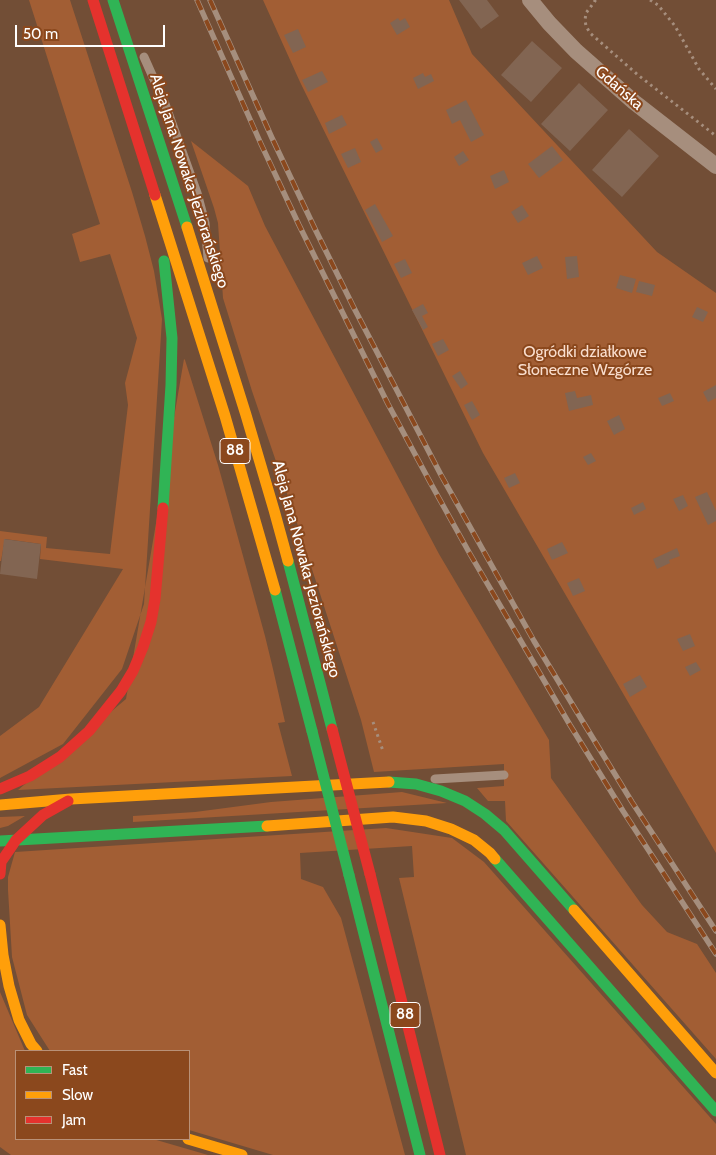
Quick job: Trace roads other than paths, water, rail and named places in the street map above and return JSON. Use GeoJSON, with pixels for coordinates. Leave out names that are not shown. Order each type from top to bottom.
{"type":"FeatureCollection","features":[{"type":"Feature","properties":{"kind":"main road","name":"88"},"geometry":{"type":"LineString","coordinates":[[93,0],[222,407],[261,537],[350,876],[420,1155]]}},
{"type":"Feature","properties":{"kind":"main road","name":"Aleja Jana Nowaka-Jeziorańskiego"},"geometry":{"type":"LineString","coordinates":[[114,0],[213,308],[274,510],[370,874],[440,1155]]}},
{"type":"Feature","properties":{"kind":"main road"},"geometry":{"type":"LineString","coordinates":[[0,788],[30,776],[60,757],[89,731],[121,691],[133,671],[151,622],[160,547],[171,385],[172,338],[165,269],[149,174]]}},
{"type":"Feature","properties":{"kind":"main road"},"geometry":{"type":"LineString","coordinates":[[0,804],[390,782],[416,784],[441,791],[490,814],[716,1073]]}},
{"type":"Feature","properties":{"kind":"main road"},"geometry":{"type":"LineString","coordinates":[[0,874],[2,862],[16,840],[43,815],[71,800]]}},
{"type":"Feature","properties":{"kind":"main road"},"geometry":{"type":"LineString","coordinates":[[0,841],[294,825],[393,817],[426,821],[451,828],[474,840],[490,853],[716,1110]]}},
{"type":"Feature","properties":{"kind":"main road"},"geometry":{"type":"LineString","coordinates":[[0,925],[9,986],[19,1020],[36,1050]]}},
{"type":"Feature","properties":{"kind":"main road"},"geometry":{"type":"LineString","coordinates":[[190,1140],[242,1155]]}},
{"type":"Feature","properties":{"kind":"street","name":"Gdańska"},"geometry":{"type":"LineString","coordinates":[[530,0],[576,51],[634,102],[716,166]]}},
{"type":"Feature","properties":{"kind":"lane"},"geometry":{"type":"LineString","coordinates":[[114,0],[166,104],[197,193],[205,223],[213,308]]}},
{"type":"Feature","properties":{"kind":"lane"},"geometry":{"type":"LineString","coordinates":[[390,782],[504,775]]}},
{"type":"Feature","properties":{"kind":"railway"},"geometry":{"type":"LineString","coordinates":[[197,0],[299,225],[388,404],[430,482],[570,725],[623,811],[716,954]]}},
{"type":"Feature","properties":{"kind":"railway"},"geometry":{"type":"LineString","coordinates":[[210,0],[316,231],[441,475],[534,641],[632,802],[716,931]]}},
{"type":"Feature","properties":{"kind":"park label","name":"Ogródki działkowe Słoneczne Wzgórze"},"geometry":{"type":"Point","coordinates":[585,361]}}]}
